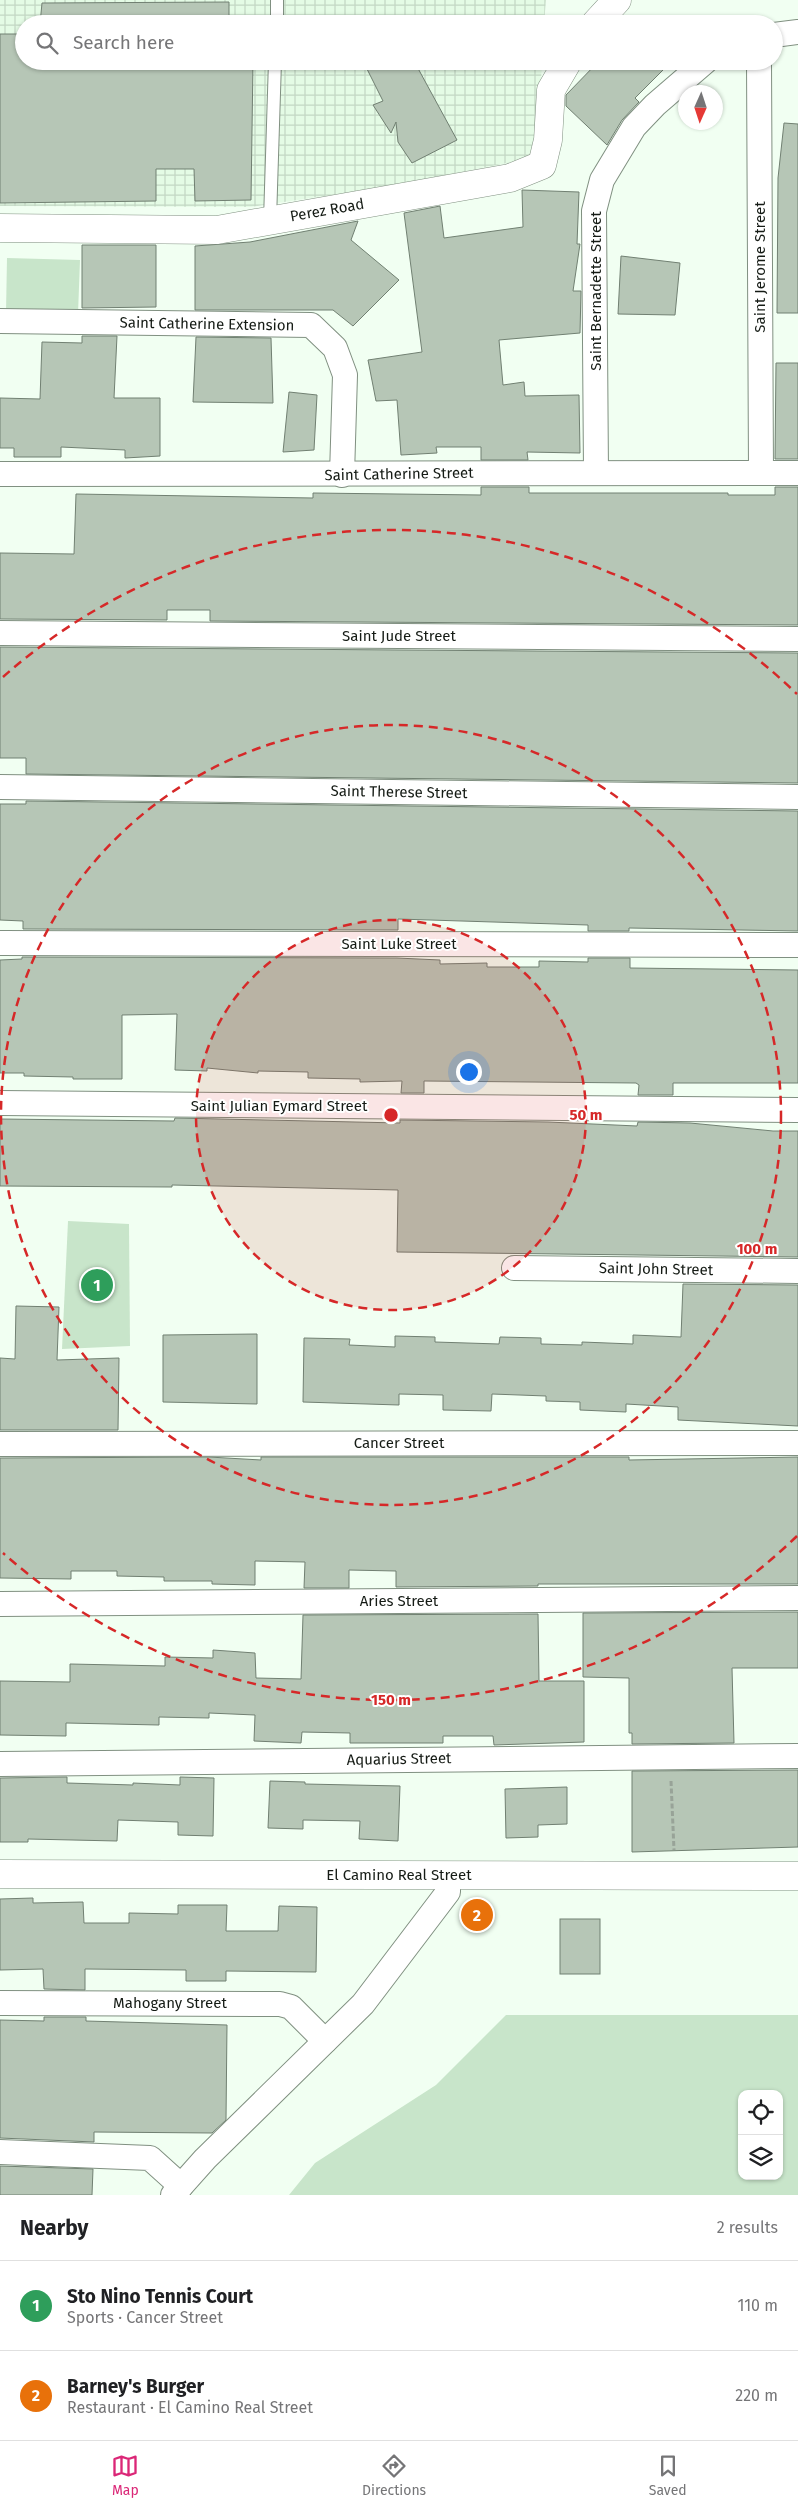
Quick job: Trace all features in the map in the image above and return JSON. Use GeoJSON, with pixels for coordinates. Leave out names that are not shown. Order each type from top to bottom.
{"type":"FeatureCollection","features":[{"type":"Feature","properties":{"kind":"street"},"geometry":{"type":"LineString","coordinates":[[603,15],[617,0]]}},
{"type":"Feature","properties":{"kind":"street"},"geometry":{"type":"LineString","coordinates":[[783,33],[798,32]]}},
{"type":"Feature","properties":{"kind":"street","name":"Perez Road"},"geometry":{"type":"LineString","coordinates":[[0,228],[217,230],[510,178],[542,165],[548,140],[551,90],[563,70]]}},
{"type":"Feature","properties":{"kind":"street","name":"Saint Bernadette Street"},"geometry":{"type":"LineString","coordinates":[[596,472],[594,211],[602,180],[634,127],[655,104],[695,70]]}},
{"type":"Feature","properties":{"kind":"street","name":"Saint Jerome Street"},"geometry":{"type":"LineString","coordinates":[[759,70],[761,472]]}},
{"type":"Feature","properties":{"kind":"street","name":"Saint Catherine Extension"},"geometry":{"type":"LineString","coordinates":[[0,321],[311,325],[336,348],[345,375],[342,475]]}},
{"type":"Feature","properties":{"kind":"street","name":"Saint Catherine Street"},"geometry":{"type":"LineString","coordinates":[[0,474],[342,475],[761,472],[798,474]]}},
{"type":"Feature","properties":{"kind":"street","name":"Saint Jude Street"},"geometry":{"type":"LineString","coordinates":[[0,633],[798,639]]}},
{"type":"Feature","properties":{"kind":"street","name":"Saint Therese Street"},"geometry":{"type":"LineString","coordinates":[[0,787],[798,797]]}},
{"type":"Feature","properties":{"kind":"street","name":"Saint Luke Street"},"geometry":{"type":"LineString","coordinates":[[0,943],[798,945]]}},
{"type":"Feature","properties":{"kind":"street","name":"Saint Julian Eymard Street"},"geometry":{"type":"LineString","coordinates":[[0,1103],[798,1110]]}},
{"type":"Feature","properties":{"kind":"street","name":"Saint John Street"},"geometry":{"type":"LineString","coordinates":[[514,1268],[798,1271]]}},
{"type":"Feature","properties":{"kind":"street","name":"Cancer Street"},"geometry":{"type":"LineString","coordinates":[[0,1444],[798,1443]]}},
{"type":"Feature","properties":{"kind":"street","name":"Aries Street"},"geometry":{"type":"LineString","coordinates":[[0,1604],[798,1598]]}},
{"type":"Feature","properties":{"kind":"street","name":"Aquarius Street"},"geometry":{"type":"LineString","coordinates":[[0,1764],[798,1756]]}},
{"type":"Feature","properties":{"kind":"street","name":"El Camino Real Street"},"geometry":{"type":"LineString","coordinates":[[0,1874],[798,1876]]}},
{"type":"Feature","properties":{"kind":"street"},"geometry":{"type":"LineString","coordinates":[[0,2152],[150,2158],[177,2190],[205,2159],[363,2004],[448,1892],[448,1875]]}},
{"type":"Feature","properties":{"kind":"street","name":"Mahogany Street"},"geometry":{"type":"LineString","coordinates":[[0,2003],[280,2004],[291,2007],[325,2041]]}},
{"type":"Feature","properties":{"kind":"lane"},"geometry":{"type":"LineString","coordinates":[[276,15],[277,0]]}},
{"type":"Feature","properties":{"kind":"lane"},"geometry":{"type":"LineString","coordinates":[[270,220],[275,70]]}},
{"type":"Feature","properties":{"kind":"path"},"geometry":{"type":"LineString","coordinates":[[670,1756],[675,1875]]}},
{"type":"Feature","properties":{"kind":"shaded area"},"geometry":{"type":"Polygon","coordinates":[[[0,0],[546,0],[545,15],[15,15],[15,70],[542,70],[538,157],[378,188],[251,207],[0,206],[0,0]]]}},
{"type":"Feature","properties":{"kind":"shaded area"},"geometry":{"type":"Polygon","coordinates":[[[7,258],[80,260],[78,314],[6,313],[7,258]]]}},
{"type":"Feature","properties":{"kind":"shaded area"},"geometry":{"type":"Polygon","coordinates":[[[68,1221],[129,1224],[130,1346],[62,1349],[68,1221]]]}},
{"type":"Feature","properties":{"kind":"shaded area"},"geometry":{"type":"Polygon","coordinates":[[[506,2015],[798,2015],[798,2195],[289,2195],[315,2163],[436,2085],[506,2015]]]}},
{"type":"Feature","properties":{"kind":"building"},"geometry":{"type":"Polygon","coordinates":[[[229,2],[229,15],[41,15],[42,3],[229,2]]]}},
{"type":"Feature","properties":{"kind":"building"},"geometry":{"type":"Polygon","coordinates":[[[0,34],[15,34],[15,70],[253,70],[251,200],[195,201],[194,169],[156,169],[156,201],[0,203],[0,34]]]}},
{"type":"Feature","properties":{"kind":"building"},"geometry":{"type":"Polygon","coordinates":[[[368,70],[419,70],[457,140],[412,163],[398,142],[396,122],[391,133],[373,105],[383,101],[368,70]]]}},
{"type":"Feature","properties":{"kind":"building"},"geometry":{"type":"Polygon","coordinates":[[[590,70],[663,70],[635,98],[639,102],[622,120],[607,145],[566,106],[566,95],[590,70]]]}},
{"type":"Feature","properties":{"kind":"building"},"geometry":{"type":"Polygon","coordinates":[[[784,123],[798,124],[798,313],[777,313],[778,178],[784,123]]]}},
{"type":"Feature","properties":{"kind":"building"},"geometry":{"type":"Polygon","coordinates":[[[522,190],[579,192],[577,244],[580,244],[573,291],[581,291],[580,333],[499,340],[503,385],[524,382],[525,396],[579,395],[580,453],[527,452],[528,460],[481,460],[481,447],[436,447],[437,453],[401,455],[397,400],[376,401],[368,360],[422,352],[404,213],[440,206],[444,238],[523,227],[522,190]]]}},
{"type":"Feature","properties":{"kind":"building"},"geometry":{"type":"Polygon","coordinates":[[[358,221],[351,240],[399,280],[353,326],[333,310],[195,310],[195,246],[250,242],[358,221]]]}},
{"type":"Feature","properties":{"kind":"building"},"geometry":{"type":"Polygon","coordinates":[[[82,245],[156,245],[156,307],[82,308],[82,245]]]}},
{"type":"Feature","properties":{"kind":"building"},"geometry":{"type":"Polygon","coordinates":[[[621,256],[680,263],[675,315],[618,314],[621,256]]]}},
{"type":"Feature","properties":{"kind":"building"},"geometry":{"type":"Polygon","coordinates":[[[82,336],[117,336],[114,398],[160,398],[160,456],[125,458],[125,450],[61,447],[61,457],[14,457],[14,448],[0,448],[0,398],[40,399],[42,342],[82,343],[82,336]]]}},
{"type":"Feature","properties":{"kind":"building"},"geometry":{"type":"Polygon","coordinates":[[[196,337],[271,338],[273,403],[193,402],[196,337]]]}},
{"type":"Feature","properties":{"kind":"building"},"geometry":{"type":"Polygon","coordinates":[[[776,363],[798,363],[798,459],[775,459],[776,363]]]}},
{"type":"Feature","properties":{"kind":"building"},"geometry":{"type":"Polygon","coordinates":[[[289,392],[317,395],[314,450],[283,452],[289,392]]]}},
{"type":"Feature","properties":{"kind":"building"},"geometry":{"type":"Polygon","coordinates":[[[481,487],[529,487],[529,493],[728,493],[728,495],[775,495],[775,487],[798,487],[798,625],[210,621],[210,610],[167,610],[167,620],[0,619],[0,553],[74,554],[76,494],[313,498],[313,493],[481,495],[481,487]]]}},
{"type":"Feature","properties":{"kind":"building"},"geometry":{"type":"Polygon","coordinates":[[[0,647],[798,653],[798,783],[26,774],[26,758],[0,758],[0,647]]]}},
{"type":"Feature","properties":{"kind":"building"},"geometry":{"type":"Polygon","coordinates":[[[26,801],[798,811],[798,931],[629,928],[629,931],[588,931],[588,925],[398,919],[398,930],[23,929],[23,921],[0,920],[0,804],[26,804],[26,801]]]}},
{"type":"Feature","properties":{"kind":"building"},"geometry":{"type":"Polygon","coordinates":[[[22,957],[397,958],[440,960],[440,964],[487,963],[487,967],[539,967],[539,961],[588,962],[588,958],[630,958],[630,968],[798,970],[798,1083],[673,1083],[673,1095],[638,1095],[639,1085],[636,1083],[424,1081],[424,1093],[401,1093],[402,1081],[360,1082],[360,1079],[308,1078],[308,1072],[258,1071],[258,1073],[207,1068],[207,1071],[175,1070],[177,1014],[122,1015],[122,1079],[73,1079],[73,1077],[24,1076],[24,1073],[0,1073],[0,960],[22,959],[22,957]]]}},
{"type":"Feature","properties":{"kind":"building"},"geometry":{"type":"Polygon","coordinates":[[[175,1118],[400,1123],[400,1120],[548,1122],[637,1126],[638,1122],[690,1123],[773,1131],[798,1131],[798,1257],[397,1252],[398,1190],[172,1185],[172,1187],[0,1186],[0,1119],[174,1121],[175,1118]]]}},
{"type":"Feature","properties":{"kind":"building"},"geometry":{"type":"Polygon","coordinates":[[[683,1284],[798,1285],[798,1426],[678,1420],[678,1407],[626,1404],[626,1412],[580,1410],[580,1402],[546,1401],[546,1396],[492,1394],[491,1411],[443,1410],[443,1395],[399,1394],[399,1405],[303,1402],[304,1338],[350,1339],[349,1345],[395,1347],[395,1336],[435,1337],[435,1342],[499,1344],[500,1337],[541,1338],[541,1344],[582,1345],[582,1342],[633,1344],[633,1335],[681,1337],[683,1284]]]}},
{"type":"Feature","properties":{"kind":"building"},"geometry":{"type":"Polygon","coordinates":[[[16,1306],[59,1307],[57,1360],[119,1358],[118,1430],[0,1430],[0,1358],[15,1359],[16,1306]]]}},
{"type":"Feature","properties":{"kind":"building"},"geometry":{"type":"Polygon","coordinates":[[[257,1334],[257,1404],[163,1402],[163,1335],[257,1334]]]}},
{"type":"Feature","properties":{"kind":"building"},"geometry":{"type":"Polygon","coordinates":[[[209,1457],[261,1460],[261,1457],[629,1457],[629,1460],[798,1457],[798,1584],[538,1584],[538,1586],[396,1587],[396,1571],[349,1570],[349,1588],[304,1588],[305,1562],[255,1561],[255,1585],[212,1584],[212,1581],[164,1581],[164,1577],[117,1576],[117,1571],[71,1571],[71,1579],[0,1578],[0,1458],[209,1457]]]}},
{"type":"Feature","properties":{"kind":"building"},"geometry":{"type":"Polygon","coordinates":[[[798,1612],[798,1668],[732,1668],[734,1743],[632,1744],[632,1733],[629,1733],[629,1678],[583,1677],[583,1613],[798,1612]]]}},
{"type":"Feature","properties":{"kind":"building"},"geometry":{"type":"Polygon","coordinates":[[[538,1614],[539,1681],[584,1681],[584,1742],[494,1745],[493,1736],[443,1736],[443,1743],[350,1743],[350,1733],[302,1732],[301,1743],[254,1741],[255,1715],[209,1713],[209,1718],[159,1717],[159,1725],[66,1723],[66,1736],[0,1735],[0,1681],[70,1682],[70,1664],[165,1666],[165,1657],[213,1658],[213,1650],[255,1653],[256,1678],[301,1679],[303,1615],[538,1614]]]}},
{"type":"Feature","properties":{"kind":"building"},"geometry":{"type":"Polygon","coordinates":[[[798,1770],[798,1847],[632,1852],[632,1771],[798,1770]]]}},
{"type":"Feature","properties":{"kind":"building"},"geometry":{"type":"Polygon","coordinates":[[[67,1777],[67,1783],[133,1785],[133,1783],[180,1785],[180,1777],[214,1778],[213,1836],[178,1835],[178,1822],[118,1820],[117,1841],[28,1839],[28,1842],[0,1842],[0,1778],[67,1777]]]}},
{"type":"Feature","properties":{"kind":"building"},"geometry":{"type":"Polygon","coordinates":[[[270,1781],[305,1782],[305,1784],[400,1786],[398,1841],[359,1839],[360,1821],[303,1820],[303,1829],[268,1828],[270,1781]]]}},
{"type":"Feature","properties":{"kind":"building"},"geometry":{"type":"Polygon","coordinates":[[[567,1787],[567,1824],[538,1825],[538,1837],[506,1838],[505,1789],[567,1787]]]}},
{"type":"Feature","properties":{"kind":"building"},"geometry":{"type":"Polygon","coordinates":[[[33,1898],[33,1903],[83,1902],[84,1923],[129,1923],[129,1913],[178,1914],[178,1905],[227,1905],[226,1931],[278,1931],[279,1906],[317,1907],[316,1972],[226,1971],[226,1981],[186,1981],[186,1970],[85,1969],[85,1990],[44,1989],[43,1969],[0,1970],[0,1899],[33,1898]]]}},
{"type":"Feature","properties":{"kind":"building"},"geometry":{"type":"Polygon","coordinates":[[[560,1919],[600,1919],[600,1974],[560,1974],[560,1919]]]}},
{"type":"Feature","properties":{"kind":"building"},"geometry":{"type":"Polygon","coordinates":[[[44,2017],[86,2017],[86,2021],[227,2025],[226,2120],[212,2133],[94,2132],[94,2142],[0,2138],[0,2020],[44,2021],[44,2017]]]}},
{"type":"Feature","properties":{"kind":"building"},"geometry":{"type":"Polygon","coordinates":[[[0,2166],[93,2169],[92,2195],[0,2195],[0,2166]]]}},
{"type":"Feature","properties":{"kind":"place","name":"Sto Nino Tennis Court"},"geometry":{"type":"Point","coordinates":[97,1285]}},
{"type":"Feature","properties":{"kind":"place","name":"Barney's Burger"},"geometry":{"type":"Point","coordinates":[477,1915]}}]}
